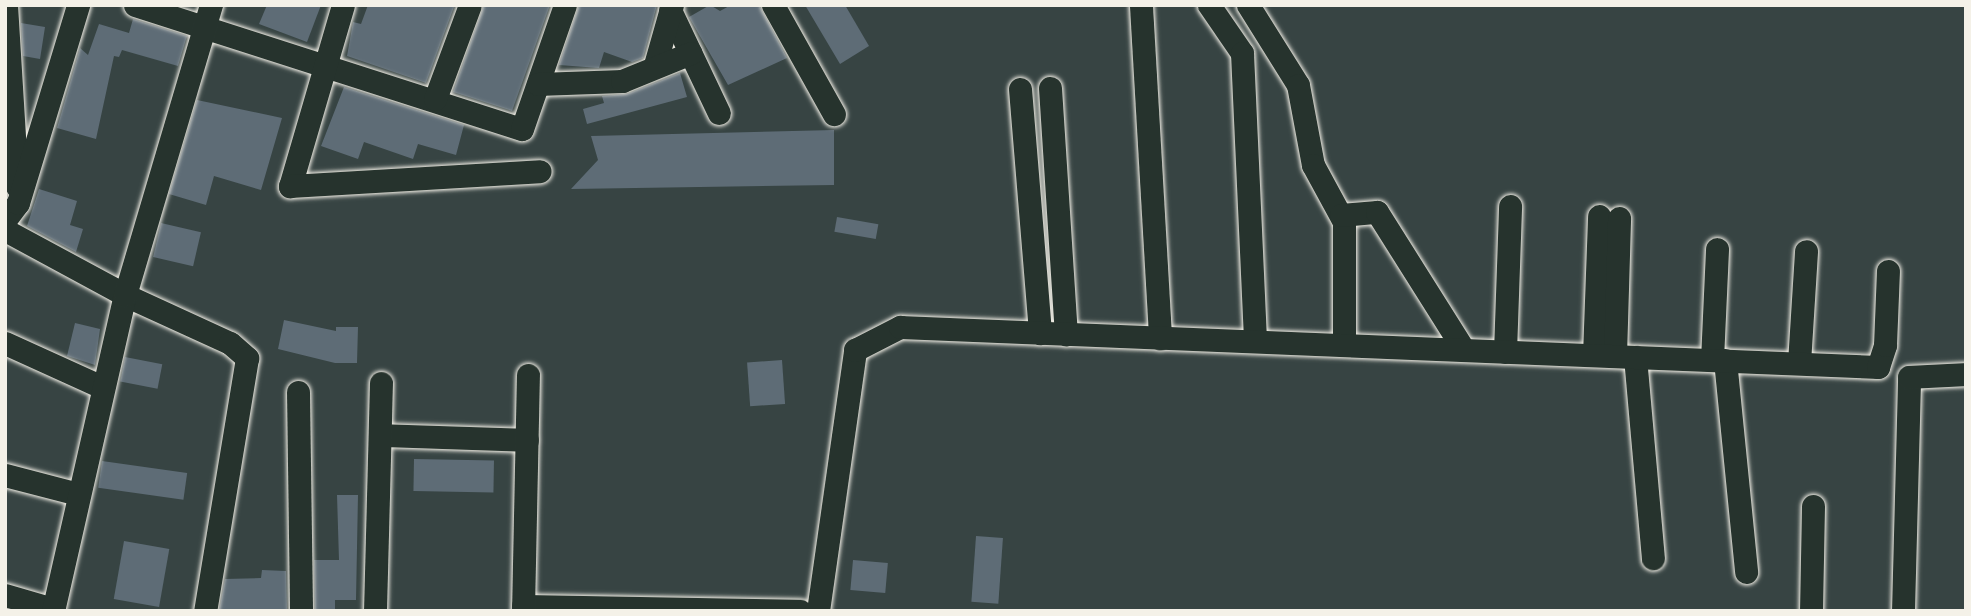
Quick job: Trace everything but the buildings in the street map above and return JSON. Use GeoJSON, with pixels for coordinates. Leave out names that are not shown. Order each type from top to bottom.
{"type":"FeatureCollection","features":[{"type":"Feature","properties":{"kind":"street"},"geometry":{"type":"LineString","coordinates":[[6,5],[12,212]]}},
{"type":"Feature","properties":{"kind":"street"},"geometry":{"type":"LineString","coordinates":[[12,212],[78,5]]}},
{"type":"Feature","properties":{"kind":"street"},"geometry":{"type":"LineString","coordinates":[[135,5],[208,15],[323,62],[522,128],[565,5]]}},
{"type":"Feature","properties":{"kind":"street"},"geometry":{"type":"LineString","coordinates":[[343,5],[323,62],[290,186],[540,171]]}},
{"type":"Feature","properties":{"kind":"street"},"geometry":{"type":"LineString","coordinates":[[435,99],[470,5]]}},
{"type":"Feature","properties":{"kind":"street"},"geometry":{"type":"LineString","coordinates":[[1209,5],[1242,53],[1255,341]]}},
{"type":"Feature","properties":{"kind":"street"},"geometry":{"type":"LineString","coordinates":[[1248,5],[1298,85],[1312,165],[1345,222],[1344,345]]}},
{"type":"Feature","properties":{"kind":"street"},"geometry":{"type":"LineString","coordinates":[[776,6],[834,114]]}},
{"type":"Feature","properties":{"kind":"street"},"geometry":{"type":"LineString","coordinates":[[1141,6],[1160,338]]}},
{"type":"Feature","properties":{"kind":"street"},"geometry":{"type":"LineString","coordinates":[[655,65],[671,8]]}},
{"type":"Feature","properties":{"kind":"street"},"geometry":{"type":"LineString","coordinates":[[671,8],[719,113]]}},
{"type":"Feature","properties":{"kind":"street"},"geometry":{"type":"LineString","coordinates":[[5,595],[53,610],[125,295],[208,15]]}},
{"type":"Feature","properties":{"kind":"street"},"geometry":{"type":"LineString","coordinates":[[538,84],[622,81],[655,65],[691,53]]}},
{"type":"Feature","properties":{"kind":"street"},"geometry":{"type":"LineString","coordinates":[[1050,88],[1066,334]]}},
{"type":"Feature","properties":{"kind":"street"},"geometry":{"type":"LineString","coordinates":[[1020,89],[1040,333]]}},
{"type":"Feature","properties":{"kind":"street"},"geometry":{"type":"LineString","coordinates":[[1505,352],[1510,206]]}},
{"type":"Feature","properties":{"kind":"street"},"geometry":{"type":"LineString","coordinates":[[1341,215],[1377,212],[1464,350]]}},
{"type":"Feature","properties":{"kind":"street"},"geometry":{"type":"LineString","coordinates":[[1609,217],[1615,356],[1653,558]]}},
{"type":"Feature","properties":{"kind":"street"},"geometry":{"type":"LineString","coordinates":[[5,230],[125,295],[230,343],[247,358],[205,611]]}},
{"type":"Feature","properties":{"kind":"street"},"geometry":{"type":"LineString","coordinates":[[1717,249],[1719,360],[1746,572]]}},
{"type":"Feature","properties":{"kind":"street"},"geometry":{"type":"LineString","coordinates":[[1799,363],[1806,251]]}},
{"type":"Feature","properties":{"kind":"street"},"geometry":{"type":"LineString","coordinates":[[818,611],[855,350],[900,327],[1878,367],[1885,345],[1888,271]]}},
{"type":"Feature","properties":{"kind":"street"},"geometry":{"type":"LineString","coordinates":[[6,346],[102,387]]}},
{"type":"Feature","properties":{"kind":"street"},"geometry":{"type":"LineString","coordinates":[[1903,611],[1909,377],[1966,374]]}},
{"type":"Feature","properties":{"kind":"street"},"geometry":{"type":"LineString","coordinates":[[528,375],[523,608],[800,611]]}},
{"type":"Feature","properties":{"kind":"street"},"geometry":{"type":"LineString","coordinates":[[375,611],[381,383]]}},
{"type":"Feature","properties":{"kind":"street"},"geometry":{"type":"LineString","coordinates":[[298,392],[301,611]]}},
{"type":"Feature","properties":{"kind":"street"},"geometry":{"type":"LineString","coordinates":[[380,435],[527,440]]}},
{"type":"Feature","properties":{"kind":"street"},"geometry":{"type":"LineString","coordinates":[[5,475],[78,494]]}},
{"type":"Feature","properties":{"kind":"street"},"geometry":{"type":"LineString","coordinates":[[1811,611],[1813,506]]}}]}
